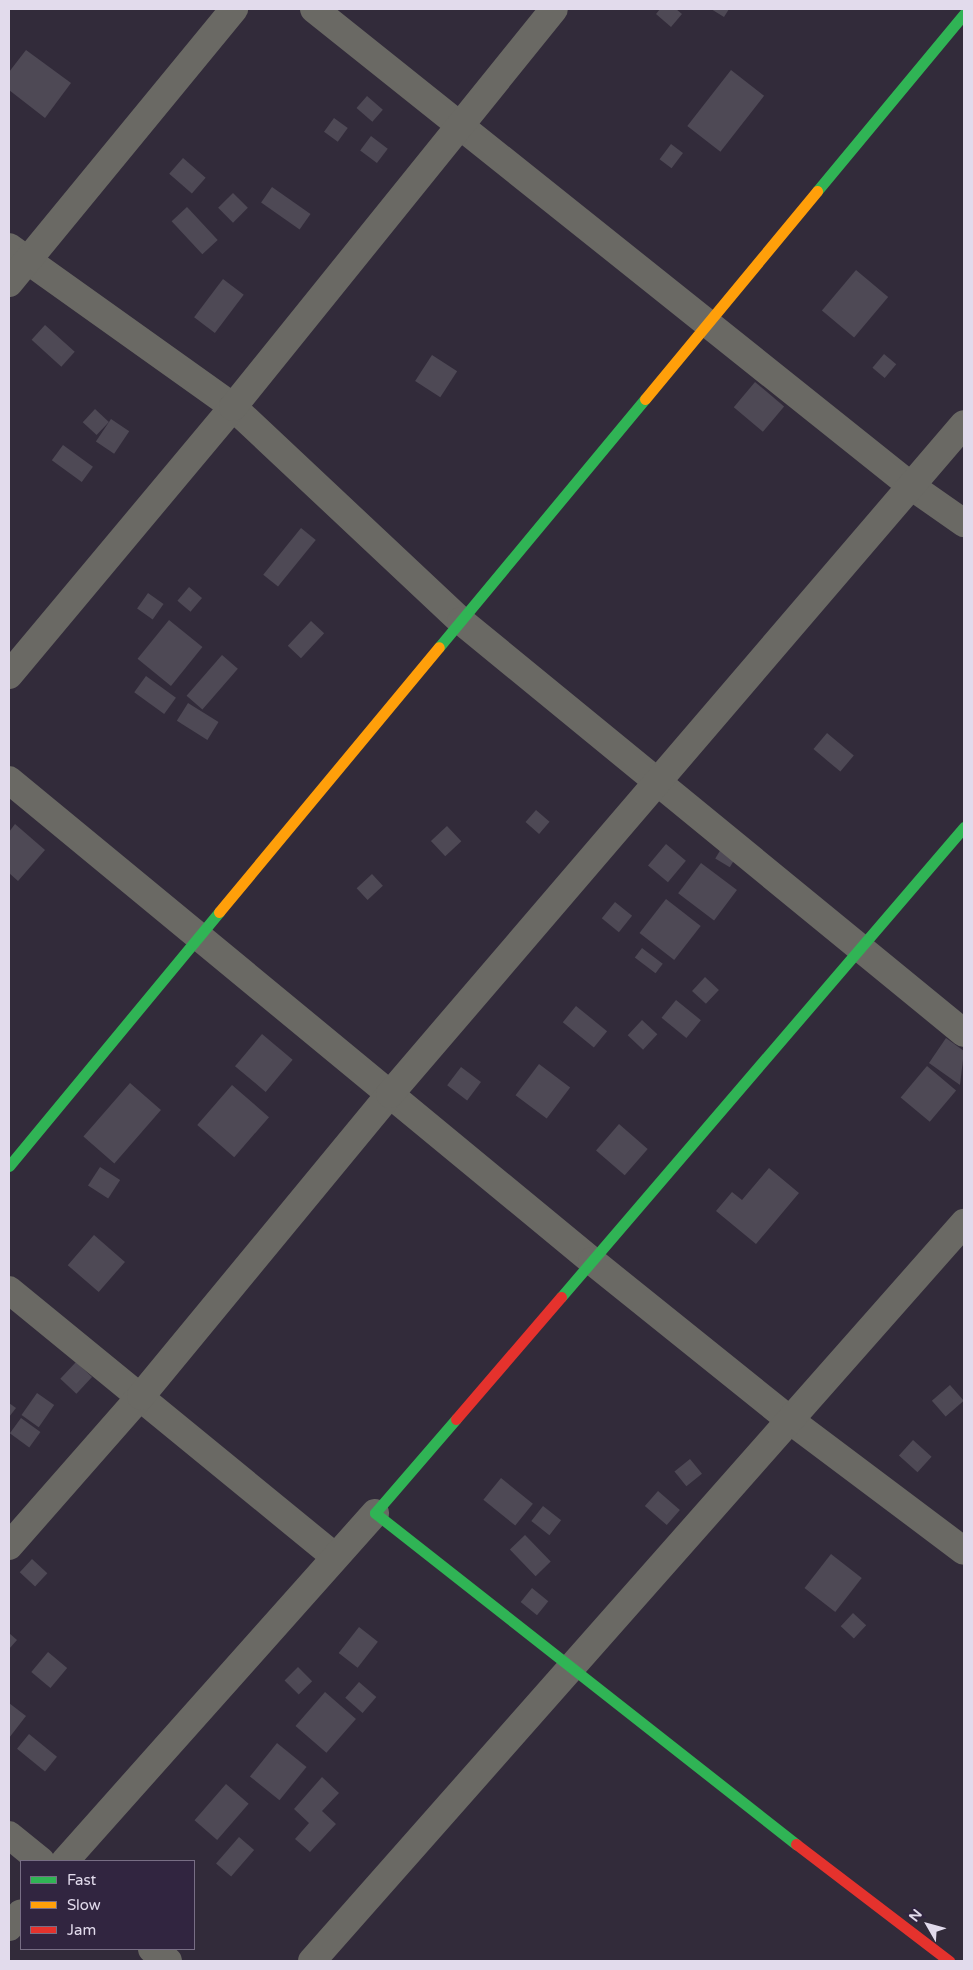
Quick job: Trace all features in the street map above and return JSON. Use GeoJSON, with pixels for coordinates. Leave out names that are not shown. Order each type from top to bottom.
{"type":"FeatureCollection","features":[{"type":"Feature","properties":{"kind":"street"},"geometry":{"type":"LineString","coordinates":[[9,284],[18,254],[234,9]]}},
{"type":"Feature","properties":{"kind":"street"},"geometry":{"type":"LineString","coordinates":[[314,9],[458,126],[911,486],[964,523]]}},
{"type":"Feature","properties":{"kind":"street"},"geometry":{"type":"LineString","coordinates":[[9,675],[233,407],[554,9]]}},
{"type":"Feature","properties":{"kind":"street"},"geometry":{"type":"LineString","coordinates":[[9,1166],[964,14]]}},
{"type":"Feature","properties":{"kind":"street"},"geometry":{"type":"LineString","coordinates":[[18,254],[233,407],[461,621],[964,1033]]}},
{"type":"Feature","properties":{"kind":"street"},"geometry":{"type":"LineString","coordinates":[[9,1546],[141,1396],[390,1094],[964,424]]}},
{"type":"Feature","properties":{"kind":"street"},"geometry":{"type":"LineString","coordinates":[[9,780],[592,1261],[791,1421],[964,1551]]}},
{"type":"Feature","properties":{"kind":"street"},"geometry":{"type":"LineString","coordinates":[[66,1860],[333,1555],[375,1513],[964,827]]}},
{"type":"Feature","properties":{"kind":"street"},"geometry":{"type":"LineString","coordinates":[[312,1961],[571,1671],[964,1223]]}},
{"type":"Feature","properties":{"kind":"street"},"geometry":{"type":"LineString","coordinates":[[9,1290],[141,1396],[333,1555]]}},
{"type":"Feature","properties":{"kind":"street"},"geometry":{"type":"LineString","coordinates":[[375,1513],[571,1671],[949,1961]]}},
{"type":"Feature","properties":{"kind":"street"},"geometry":{"type":"LineString","coordinates":[[9,1835],[40,1860]]}},
{"type":"Feature","properties":{"kind":"street"},"geometry":{"type":"LineString","coordinates":[[9,1928],[20,1914]]}},
{"type":"Feature","properties":{"kind":"street"},"geometry":{"type":"LineString","coordinates":[[153,1950],[168,1961]]}},
{"type":"Feature","properties":{"kind":"building"},"geometry":{"type":"Polygon","coordinates":[[[660,9],[676,9],[682,14],[671,27],[656,14],[660,9]]]}},
{"type":"Feature","properties":{"kind":"building"},"geometry":{"type":"Polygon","coordinates":[[[711,9],[729,9],[724,17],[711,9]]]}},
{"type":"Feature","properties":{"kind":"building"},"geometry":{"type":"Polygon","coordinates":[[[26,50],[71,83],[45,118],[9,90],[9,72],[26,50]]]}},
{"type":"Feature","properties":{"kind":"building"},"geometry":{"type":"Polygon","coordinates":[[[731,70],[764,96],[720,152],[687,126],[731,70]]]}},
{"type":"Feature","properties":{"kind":"building"},"geometry":{"type":"Polygon","coordinates":[[[367,96],[383,110],[372,122],[357,108],[367,96]]]}},
{"type":"Feature","properties":{"kind":"building"},"geometry":{"type":"Polygon","coordinates":[[[334,118],[348,128],[338,142],[324,132],[334,118]]]}},
{"type":"Feature","properties":{"kind":"building"},"geometry":{"type":"Polygon","coordinates":[[[371,136],[388,149],[377,163],[360,150],[371,136]]]}},
{"type":"Feature","properties":{"kind":"building"},"geometry":{"type":"Polygon","coordinates":[[[671,144],[683,153],[672,168],[660,159],[671,144]]]}},
{"type":"Feature","properties":{"kind":"building"},"geometry":{"type":"Polygon","coordinates":[[[183,158],[206,178],[192,194],[169,174],[183,158]]]}},
{"type":"Feature","properties":{"kind":"building"},"geometry":{"type":"Polygon","coordinates":[[[272,187],[311,214],[300,230],[261,203],[272,187]]]}},
{"type":"Feature","properties":{"kind":"building"},"geometry":{"type":"Polygon","coordinates":[[[233,193],[248,208],[233,223],[218,208],[233,193]]]}},
{"type":"Feature","properties":{"kind":"building"},"geometry":{"type":"Polygon","coordinates":[[[187,207],[218,240],[202,254],[172,221],[187,207]]]}},
{"type":"Feature","properties":{"kind":"building"},"geometry":{"type":"Polygon","coordinates":[[[856,270],[888,297],[854,338],[822,311],[856,270]]]}},
{"type":"Feature","properties":{"kind":"building"},"geometry":{"type":"Polygon","coordinates":[[[223,279],[244,295],[215,333],[194,317],[223,279]]]}},
{"type":"Feature","properties":{"kind":"building"},"geometry":{"type":"Polygon","coordinates":[[[45,325],[75,352],[61,367],[32,340],[45,325]]]}},
{"type":"Feature","properties":{"kind":"building"},"geometry":{"type":"Polygon","coordinates":[[[884,354],[896,364],[885,378],[872,368],[884,354]]]}},
{"type":"Feature","properties":{"kind":"building"},"geometry":{"type":"Polygon","coordinates":[[[432,355],[457,371],[440,397],[415,381],[432,355]]]}},
{"type":"Feature","properties":{"kind":"building"},"geometry":{"type":"Polygon","coordinates":[[[755,382],[784,406],[763,432],[734,407],[755,382]]]}},
{"type":"Feature","properties":{"kind":"building"},"geometry":{"type":"Polygon","coordinates":[[[95,409],[109,422],[97,435],[83,422],[95,409]]]}},
{"type":"Feature","properties":{"kind":"building"},"geometry":{"type":"Polygon","coordinates":[[[111,419],[129,431],[114,454],[96,441],[111,419]]]}},
{"type":"Feature","properties":{"kind":"building"},"geometry":{"type":"Polygon","coordinates":[[[63,445],[93,467],[82,482],[52,460],[63,445]]]}},
{"type":"Feature","properties":{"kind":"building"},"geometry":{"type":"Polygon","coordinates":[[[301,528],[316,540],[278,587],[263,575],[301,528]]]}},
{"type":"Feature","properties":{"kind":"building"},"geometry":{"type":"Polygon","coordinates":[[[189,587],[202,598],[190,612],[177,601],[189,587]]]}},
{"type":"Feature","properties":{"kind":"building"},"geometry":{"type":"Polygon","coordinates":[[[148,593],[164,604],[153,619],[137,609],[148,593]]]}},
{"type":"Feature","properties":{"kind":"building"},"geometry":{"type":"Polygon","coordinates":[[[169,620],[202,647],[171,686],[138,659],[169,620]]]}},
{"type":"Feature","properties":{"kind":"building"},"geometry":{"type":"Polygon","coordinates":[[[311,621],[324,633],[301,658],[288,646],[311,621]]]}},
{"type":"Feature","properties":{"kind":"building"},"geometry":{"type":"Polygon","coordinates":[[[222,655],[238,669],[202,710],[187,696],[222,655]]]}},
{"type":"Feature","properties":{"kind":"building"},"geometry":{"type":"Polygon","coordinates":[[[146,676],[176,698],[164,714],[134,692],[146,676]]]}},
{"type":"Feature","properties":{"kind":"building"},"geometry":{"type":"Polygon","coordinates":[[[188,703],[219,722],[207,740],[177,721],[188,703]]]}},
{"type":"Feature","properties":{"kind":"building"},"geometry":{"type":"Polygon","coordinates":[[[827,733],[854,755],[840,772],[814,749],[827,733]]]}},
{"type":"Feature","properties":{"kind":"building"},"geometry":{"type":"Polygon","coordinates":[[[536,810],[550,822],[539,834],[526,822],[536,810]]]}},
{"type":"Feature","properties":{"kind":"building"},"geometry":{"type":"Polygon","coordinates":[[[15,824],[45,850],[18,881],[9,873],[9,832],[15,824]]]}},
{"type":"Feature","properties":{"kind":"building"},"geometry":{"type":"Polygon","coordinates":[[[447,826],[461,841],[445,856],[431,841],[447,826]]]}},
{"type":"Feature","properties":{"kind":"building"},"geometry":{"type":"Polygon","coordinates":[[[666,844],[686,861],[668,882],[648,865],[666,844]]]}},
{"type":"Feature","properties":{"kind":"building"},"geometry":{"type":"Polygon","coordinates":[[[724,844],[739,853],[730,867],[715,859],[724,844]]]}},
{"type":"Feature","properties":{"kind":"building"},"geometry":{"type":"Polygon","coordinates":[[[701,863],[737,890],[714,920],[678,893],[701,863]]]}},
{"type":"Feature","properties":{"kind":"building"},"geometry":{"type":"Polygon","coordinates":[[[372,874],[383,886],[368,900],[357,888],[372,874]]]}},
{"type":"Feature","properties":{"kind":"building"},"geometry":{"type":"Polygon","coordinates":[[[666,899],[701,926],[674,960],[640,933],[666,899]]]}},
{"type":"Feature","properties":{"kind":"building"},"geometry":{"type":"Polygon","coordinates":[[[615,902],[632,916],[619,932],[602,918],[615,902]]]}},
{"type":"Feature","properties":{"kind":"building"},"geometry":{"type":"Polygon","coordinates":[[[642,948],[663,964],[656,973],[635,958],[642,948]]]}},
{"type":"Feature","properties":{"kind":"building"},"geometry":{"type":"Polygon","coordinates":[[[705,977],[719,990],[706,1004],[692,991],[705,977]]]}},
{"type":"Feature","properties":{"kind":"building"},"geometry":{"type":"Polygon","coordinates":[[[676,1000],[701,1020],[686,1038],[662,1018],[676,1000]]]}},
{"type":"Feature","properties":{"kind":"building"},"geometry":{"type":"Polygon","coordinates":[[[576,1006],[607,1031],[594,1047],[563,1022],[576,1006]]]}},
{"type":"Feature","properties":{"kind":"building"},"geometry":{"type":"Polygon","coordinates":[[[642,1020],[657,1034],[643,1050],[628,1035],[642,1020]]]}},
{"type":"Feature","properties":{"kind":"building"},"geometry":{"type":"Polygon","coordinates":[[[262,1034],[293,1060],[266,1092],[235,1066],[262,1034]]]}},
{"type":"Feature","properties":{"kind":"building"},"geometry":{"type":"Polygon","coordinates":[[[946,1038],[964,1051],[960,1085],[929,1063],[946,1038]]]}},
{"type":"Feature","properties":{"kind":"building"},"geometry":{"type":"Polygon","coordinates":[[[539,1064],[570,1087],[547,1119],[516,1095],[539,1064]]]}},
{"type":"Feature","properties":{"kind":"building"},"geometry":{"type":"Polygon","coordinates":[[[927,1066],[956,1090],[930,1122],[901,1097],[927,1066]]]}},
{"type":"Feature","properties":{"kind":"building"},"geometry":{"type":"Polygon","coordinates":[[[461,1067],[481,1082],[467,1100],[447,1085],[461,1067]]]}},
{"type":"Feature","properties":{"kind":"building"},"geometry":{"type":"Polygon","coordinates":[[[130,1083],[161,1110],[114,1163],[83,1137],[130,1083]]]}},
{"type":"Feature","properties":{"kind":"building"},"geometry":{"type":"Polygon","coordinates":[[[232,1085],[269,1117],[234,1157],[197,1125],[232,1085]]]}},
{"type":"Feature","properties":{"kind":"building"},"geometry":{"type":"Polygon","coordinates":[[[619,1124],[648,1149],[625,1175],[596,1150],[619,1124]]]}},
{"type":"Feature","properties":{"kind":"building"},"geometry":{"type":"Polygon","coordinates":[[[100,1167],[120,1180],[108,1199],[88,1185],[100,1167]]]}},
{"type":"Feature","properties":{"kind":"building"},"geometry":{"type":"Polygon","coordinates":[[[769,1168],[799,1193],[756,1244],[716,1211],[732,1192],[742,1200],[769,1168]]]}},
{"type":"Feature","properties":{"kind":"building"},"geometry":{"type":"Polygon","coordinates":[[[94,1235],[125,1262],[99,1292],[68,1265],[94,1235]]]}},
{"type":"Feature","properties":{"kind":"building"},"geometry":{"type":"Polygon","coordinates":[[[76,1362],[92,1377],[76,1394],[60,1379],[76,1362]]]}},
{"type":"Feature","properties":{"kind":"building"},"geometry":{"type":"Polygon","coordinates":[[[950,1385],[964,1401],[946,1417],[932,1401],[950,1385]]]}},
{"type":"Feature","properties":{"kind":"building"},"geometry":{"type":"Polygon","coordinates":[[[37,1393],[54,1405],[39,1427],[22,1415],[37,1393]]]}},
{"type":"Feature","properties":{"kind":"building"},"geometry":{"type":"Polygon","coordinates":[[[9,1403],[16,1408],[9,1417],[9,1403]]]}},
{"type":"Feature","properties":{"kind":"building"},"geometry":{"type":"Polygon","coordinates":[[[21,1418],[40,1432],[29,1447],[10,1433],[21,1418]]]}},
{"type":"Feature","properties":{"kind":"building"},"geometry":{"type":"Polygon","coordinates":[[[913,1440],[932,1457],[918,1472],[899,1456],[913,1440]]]}},
{"type":"Feature","properties":{"kind":"building"},"geometry":{"type":"Polygon","coordinates":[[[690,1459],[702,1474],[686,1486],[674,1472],[690,1459]]]}},
{"type":"Feature","properties":{"kind":"building"},"geometry":{"type":"Polygon","coordinates":[[[501,1478],[533,1504],[515,1526],[483,1500],[501,1478]]]}},
{"type":"Feature","properties":{"kind":"building"},"geometry":{"type":"Polygon","coordinates":[[[658,1491],[680,1510],[667,1525],[645,1506],[658,1491]]]}},
{"type":"Feature","properties":{"kind":"building"},"geometry":{"type":"Polygon","coordinates":[[[543,1506],[561,1520],[549,1535],[531,1521],[543,1506]]]}},
{"type":"Feature","properties":{"kind":"building"},"geometry":{"type":"Polygon","coordinates":[[[525,1535],[551,1562],[536,1576],[510,1550],[525,1535]]]}},
{"type":"Feature","properties":{"kind":"building"},"geometry":{"type":"Polygon","coordinates":[[[831,1554],[862,1578],[835,1612],[805,1588],[831,1554]]]}},
{"type":"Feature","properties":{"kind":"building"},"geometry":{"type":"Polygon","coordinates":[[[32,1559],[47,1573],[35,1586],[20,1572],[32,1559]]]}},
{"type":"Feature","properties":{"kind":"building"},"geometry":{"type":"Polygon","coordinates":[[[532,1588],[548,1601],[537,1615],[521,1602],[532,1588]]]}},
{"type":"Feature","properties":{"kind":"building"},"geometry":{"type":"Polygon","coordinates":[[[853,1613],[866,1625],[854,1638],[841,1626],[853,1613]]]}},
{"type":"Feature","properties":{"kind":"building"},"geometry":{"type":"Polygon","coordinates":[[[359,1627],[378,1642],[358,1668],[339,1653],[359,1627]]]}},
{"type":"Feature","properties":{"kind":"building"},"geometry":{"type":"Polygon","coordinates":[[[9,1633],[17,1640],[9,1649],[9,1633]]]}},
{"type":"Feature","properties":{"kind":"building"},"geometry":{"type":"Polygon","coordinates":[[[48,1652],[67,1668],[50,1688],[31,1672],[48,1652]]]}},
{"type":"Feature","properties":{"kind":"building"},"geometry":{"type":"Polygon","coordinates":[[[298,1667],[312,1681],[299,1695],[285,1680],[298,1667]]]}},
{"type":"Feature","properties":{"kind":"building"},"geometry":{"type":"Polygon","coordinates":[[[359,1682],[376,1697],[363,1713],[345,1698],[359,1682]]]}},
{"type":"Feature","properties":{"kind":"building"},"geometry":{"type":"Polygon","coordinates":[[[325,1692],[356,1719],[326,1753],[295,1726],[325,1692]]]}},
{"type":"Feature","properties":{"kind":"building"},"geometry":{"type":"Polygon","coordinates":[[[9,1703],[26,1716],[9,1738],[9,1703]]]}},
{"type":"Feature","properties":{"kind":"building"},"geometry":{"type":"Polygon","coordinates":[[[29,1734],[57,1757],[45,1771],[17,1749],[29,1734]]]}},
{"type":"Feature","properties":{"kind":"building"},"geometry":{"type":"Polygon","coordinates":[[[277,1743],[307,1767],[279,1800],[250,1776],[277,1743]]]}},
{"type":"Feature","properties":{"kind":"building"},"geometry":{"type":"Polygon","coordinates":[[[322,1777],[339,1793],[322,1811],[336,1824],[310,1852],[295,1839],[309,1823],[294,1809],[322,1777]]]}},
{"type":"Feature","properties":{"kind":"building"},"geometry":{"type":"Polygon","coordinates":[[[226,1784],[249,1804],[217,1840],[195,1820],[226,1784]]]}},
{"type":"Feature","properties":{"kind":"building"},"geometry":{"type":"Polygon","coordinates":[[[239,1837],[254,1850],[231,1877],[216,1863],[239,1837]]]}},
{"type":"Feature","properties":{"kind":"traffic: fast"},"geometry":{"type":"LineString","coordinates":[[817,191],[964,14]]}},
{"type":"Feature","properties":{"kind":"traffic: fast"},"geometry":{"type":"LineString","coordinates":[[439,647],[645,399]]}},
{"type":"Feature","properties":{"kind":"traffic: fast"},"geometry":{"type":"LineString","coordinates":[[561,1297],[964,827]]}},
{"type":"Feature","properties":{"kind":"traffic: fast"},"geometry":{"type":"LineString","coordinates":[[9,1166],[219,912]]}},
{"type":"Feature","properties":{"kind":"traffic: fast"},"geometry":{"type":"LineString","coordinates":[[456,1419],[375,1513],[796,1844]]}},
{"type":"Feature","properties":{"kind":"traffic: slow"},"geometry":{"type":"LineString","coordinates":[[645,399],[817,191]]}},
{"type":"Feature","properties":{"kind":"traffic: slow"},"geometry":{"type":"LineString","coordinates":[[219,912],[439,647]]}},
{"type":"Feature","properties":{"kind":"traffic: jam"},"geometry":{"type":"LineString","coordinates":[[456,1419],[561,1297]]}},
{"type":"Feature","properties":{"kind":"traffic: jam"},"geometry":{"type":"LineString","coordinates":[[796,1844],[949,1961]]}}]}
